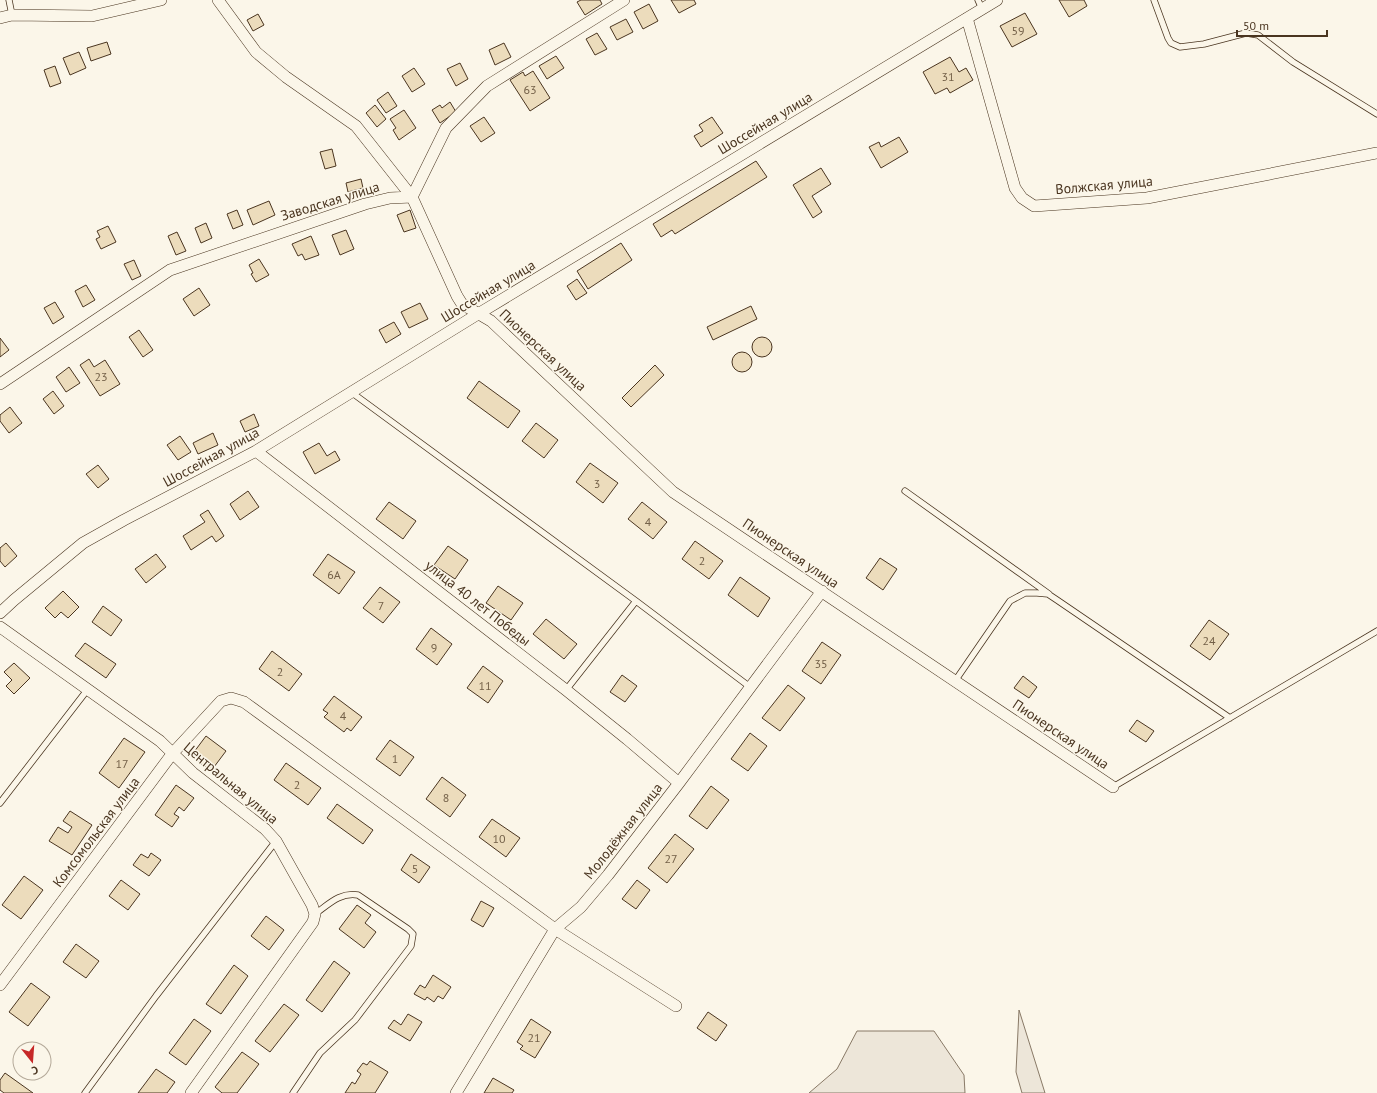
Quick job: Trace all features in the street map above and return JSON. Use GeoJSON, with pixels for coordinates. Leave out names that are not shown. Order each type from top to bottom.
{"type":"FeatureCollection","features":[{"type":"Feature","properties":{"kind":"street"},"geometry":{"type":"LineString","coordinates":[[0,18],[12,15],[92,16],[161,0]]}},
{"type":"Feature","properties":{"kind":"street","name":"Пионерская улица"},"geometry":{"type":"LineString","coordinates":[[218,0],[256,52],[286,77],[356,126],[412,197],[462,304],[491,321],[673,492],[1113,787]]}},
{"type":"Feature","properties":{"kind":"street"},"geometry":{"type":"LineString","coordinates":[[412,197],[446,128],[487,86],[624,0]]}},
{"type":"Feature","properties":{"kind":"street","name":"Шоссейная улица"},"geometry":{"type":"LineString","coordinates":[[0,613],[84,543],[124,520],[256,451],[478,314],[967,18],[980,5],[997,0]]}},
{"type":"Feature","properties":{"kind":"street","name":"Волжская улица"},"geometry":{"type":"LineString","coordinates":[[967,18],[1015,188],[1022,198],[1034,206],[1147,198],[1377,153]]}},
{"type":"Feature","properties":{"kind":"street","name":"Заводская улица"},"geometry":{"type":"LineString","coordinates":[[0,384],[170,270],[365,204],[390,198],[412,197]]}},
{"type":"Feature","properties":{"kind":"street","name":"улица 40 лет Победы"},"geometry":{"type":"LineString","coordinates":[[256,451],[566,690],[627,738],[679,783]]}},
{"type":"Feature","properties":{"kind":"street","name":"Молодёжная улица"},"geometry":{"type":"LineString","coordinates":[[456,1093],[555,929],[581,907],[608,875],[679,783],[822,591]]}},
{"type":"Feature","properties":{"kind":"street","name":"Центральная улица"},"geometry":{"type":"LineString","coordinates":[[0,627],[160,741],[193,773],[265,829],[276,841],[312,905],[315,914]]}},
{"type":"Feature","properties":{"kind":"street","name":"Комсомольская улица"},"geometry":{"type":"LineString","coordinates":[[0,985],[172,754],[221,701],[231,698],[244,702],[555,929]]}},
{"type":"Feature","properties":{"kind":"street"},"geometry":{"type":"LineString","coordinates":[[191,1093],[313,922],[315,914]]}},
{"type":"Feature","properties":{"kind":"street"},"geometry":{"type":"LineString","coordinates":[[555,929],[676,1006]]}},
{"type":"Feature","properties":{"kind":"lane"},"geometry":{"type":"LineString","coordinates":[[9,0],[12,15]]}},
{"type":"Feature","properties":{"kind":"lane"},"geometry":{"type":"LineString","coordinates":[[1154,0],[1171,43],[1180,47],[1204,44],[1246,33],[1258,35],[1293,62],[1377,114]]}},
{"type":"Feature","properties":{"kind":"lane"},"geometry":{"type":"LineString","coordinates":[[351,392],[750,687]]}},
{"type":"Feature","properties":{"kind":"lane"},"geometry":{"type":"LineString","coordinates":[[905,492],[1057,600]]}},
{"type":"Feature","properties":{"kind":"lane"},"geometry":{"type":"LineString","coordinates":[[956,681],[1010,602],[1025,593],[1037,592],[1048,594],[1230,718]]}},
{"type":"Feature","properties":{"kind":"lane"},"geometry":{"type":"LineString","coordinates":[[566,690],[636,602]]}},
{"type":"Feature","properties":{"kind":"lane"},"geometry":{"type":"LineString","coordinates":[[1113,787],[1377,631]]}},
{"type":"Feature","properties":{"kind":"lane"},"geometry":{"type":"LineString","coordinates":[[0,803],[88,689]]}},
{"type":"Feature","properties":{"kind":"lane"},"geometry":{"type":"LineString","coordinates":[[85,1093],[156,996],[276,841]]}},
{"type":"Feature","properties":{"kind":"lane"},"geometry":{"type":"LineString","coordinates":[[293,1093],[320,1053],[355,1020],[412,946],[413,940],[413,934],[408,929],[358,895],[344,895],[315,914]]}},
{"type":"Feature","properties":{"kind":"shaded area"},"geometry":{"type":"Polygon","coordinates":[[[1019,1010],[1045,1093],[1022,1093],[1016,1072],[1019,1010]]]}},
{"type":"Feature","properties":{"kind":"shaded area"},"geometry":{"type":"Polygon","coordinates":[[[857,1031],[934,1031],[964,1075],[965,1093],[809,1093],[837,1069],[857,1031]]]}},
{"type":"Feature","properties":{"kind":"building"},"geometry":{"type":"Polygon","coordinates":[[[581,0],[600,0],[602,4],[585,15],[577,2],[581,0]]]}},
{"type":"Feature","properties":{"kind":"building"},"geometry":{"type":"Polygon","coordinates":[[[671,0],[694,0],[696,4],[679,13],[671,0]]]}},
{"type":"Feature","properties":{"kind":"building"},"geometry":{"type":"Polygon","coordinates":[[[1059,0],[1084,0],[1087,6],[1069,17],[1059,0]]]}},
{"type":"Feature","properties":{"kind":"building"},"geometry":{"type":"Polygon","coordinates":[[[649,4],[658,21],[643,29],[634,12],[649,4]]]}},
{"type":"Feature","properties":{"kind":"building"},"geometry":{"type":"Polygon","coordinates":[[[1025,13],[1037,34],[1012,47],[1000,26],[1025,13]]]}},
{"type":"Feature","properties":{"kind":"building"},"geometry":{"type":"Polygon","coordinates":[[[258,14],[264,25],[253,31],[247,20],[258,14]]]}},
{"type":"Feature","properties":{"kind":"building"},"geometry":{"type":"Polygon","coordinates":[[[626,19],[633,32],[617,40],[610,27],[626,19]]]}},
{"type":"Feature","properties":{"kind":"building"},"geometry":{"type":"Polygon","coordinates":[[[597,33],[607,49],[595,55],[586,39],[597,33]]]}},
{"type":"Feature","properties":{"kind":"building"},"geometry":{"type":"Polygon","coordinates":[[[107,42],[111,54],[91,61],[87,48],[107,42]]]}},
{"type":"Feature","properties":{"kind":"building"},"geometry":{"type":"Polygon","coordinates":[[[504,43],[511,57],[495,65],[489,50],[504,43]]]}},
{"type":"Feature","properties":{"kind":"building"},"geometry":{"type":"Polygon","coordinates":[[[79,52],[86,68],[70,75],[63,58],[79,52]]]}},
{"type":"Feature","properties":{"kind":"building"},"geometry":{"type":"Polygon","coordinates":[[[556,56],[564,68],[547,79],[539,66],[556,56]]]}},
{"type":"Feature","properties":{"kind":"building"},"geometry":{"type":"Polygon","coordinates":[[[950,57],[959,72],[966,68],[973,80],[950,93],[947,88],[935,94],[923,72],[950,57]]]}},
{"type":"Feature","properties":{"kind":"building"},"geometry":{"type":"Polygon","coordinates":[[[460,63],[468,79],[456,86],[447,69],[460,63]]]}},
{"type":"Feature","properties":{"kind":"building"},"geometry":{"type":"Polygon","coordinates":[[[55,66],[61,83],[50,87],[44,70],[55,66]]]}},
{"type":"Feature","properties":{"kind":"building"},"geometry":{"type":"Polygon","coordinates":[[[414,68],[425,84],[412,92],[402,76],[414,68]]]}},
{"type":"Feature","properties":{"kind":"building"},"geometry":{"type":"Polygon","coordinates":[[[533,71],[550,98],[530,111],[510,80],[523,72],[525,76],[533,71]]]}},
{"type":"Feature","properties":{"kind":"building"},"geometry":{"type":"Polygon","coordinates":[[[388,92],[397,106],[386,113],[377,100],[388,92]]]}},
{"type":"Feature","properties":{"kind":"building"},"geometry":{"type":"Polygon","coordinates":[[[450,102],[456,112],[440,123],[432,110],[440,105],[442,108],[450,102]]]}},
{"type":"Feature","properties":{"kind":"building"},"geometry":{"type":"Polygon","coordinates":[[[375,105],[386,119],[377,127],[366,113],[375,105]]]}},
{"type":"Feature","properties":{"kind":"building"},"geometry":{"type":"Polygon","coordinates":[[[404,110],[416,128],[399,140],[393,130],[396,128],[390,119],[404,110]]]}},
{"type":"Feature","properties":{"kind":"building"},"geometry":{"type":"Polygon","coordinates":[[[484,117],[495,133],[481,142],[470,126],[484,117]]]}},
{"type":"Feature","properties":{"kind":"building"},"geometry":{"type":"Polygon","coordinates":[[[712,117],[723,133],[701,147],[694,136],[703,131],[699,125],[712,117]]]}},
{"type":"Feature","properties":{"kind":"building"},"geometry":{"type":"Polygon","coordinates":[[[899,137],[908,152],[881,168],[869,147],[879,142],[881,147],[899,137]]]}},
{"type":"Feature","properties":{"kind":"building"},"geometry":{"type":"Polygon","coordinates":[[[332,149],[336,166],[325,169],[320,152],[332,149]]]}},
{"type":"Feature","properties":{"kind":"building"},"geometry":{"type":"Polygon","coordinates":[[[756,161],[767,177],[675,234],[672,230],[661,237],[653,224],[756,161]]]}},
{"type":"Feature","properties":{"kind":"building"},"geometry":{"type":"Polygon","coordinates":[[[821,168],[831,184],[812,196],[822,212],[813,218],[793,185],[821,168]]]}},
{"type":"Feature","properties":{"kind":"building"},"geometry":{"type":"Polygon","coordinates":[[[361,179],[363,188],[348,192],[346,183],[361,179]]]}},
{"type":"Feature","properties":{"kind":"building"},"geometry":{"type":"Polygon","coordinates":[[[269,201],[275,215],[253,225],[247,210],[269,201]]]}},
{"type":"Feature","properties":{"kind":"building"},"geometry":{"type":"Polygon","coordinates":[[[237,210],[243,225],[233,229],[227,214],[237,210]]]}},
{"type":"Feature","properties":{"kind":"building"},"geometry":{"type":"Polygon","coordinates":[[[410,210],[416,228],[404,232],[397,215],[410,210]]]}},
{"type":"Feature","properties":{"kind":"building"},"geometry":{"type":"Polygon","coordinates":[[[206,223],[212,238],[201,243],[195,228],[206,223]]]}},
{"type":"Feature","properties":{"kind":"building"},"geometry":{"type":"Polygon","coordinates":[[[108,226],[116,242],[101,249],[96,239],[100,237],[97,231],[108,226]]]}},
{"type":"Feature","properties":{"kind":"building"},"geometry":{"type":"Polygon","coordinates":[[[346,230],[354,249],[340,255],[332,235],[346,230]]]}},
{"type":"Feature","properties":{"kind":"building"},"geometry":{"type":"Polygon","coordinates":[[[177,232],[186,251],[176,255],[168,236],[177,232]]]}},
{"type":"Feature","properties":{"kind":"building"},"geometry":{"type":"Polygon","coordinates":[[[311,236],[319,255],[305,260],[302,254],[298,256],[292,244],[311,236]]]}},
{"type":"Feature","properties":{"kind":"building"},"geometry":{"type":"Polygon","coordinates":[[[621,243],[632,260],[588,289],[577,271],[621,243]]]}},
{"type":"Feature","properties":{"kind":"building"},"geometry":{"type":"Polygon","coordinates":[[[259,259],[269,275],[256,282],[251,274],[253,273],[249,265],[259,259]]]}},
{"type":"Feature","properties":{"kind":"building"},"geometry":{"type":"Polygon","coordinates":[[[134,260],[141,276],[132,280],[124,264],[134,260]]]}},
{"type":"Feature","properties":{"kind":"building"},"geometry":{"type":"Polygon","coordinates":[[[577,279],[587,293],[576,300],[567,286],[577,279]]]}},
{"type":"Feature","properties":{"kind":"building"},"geometry":{"type":"Polygon","coordinates":[[[86,285],[95,300],[83,307],[75,291],[86,285]]]}},
{"type":"Feature","properties":{"kind":"building"},"geometry":{"type":"Polygon","coordinates":[[[199,288],[210,305],[194,316],[183,299],[199,288]]]}},
{"type":"Feature","properties":{"kind":"building"},"geometry":{"type":"Polygon","coordinates":[[[55,302],[64,317],[53,324],[44,308],[55,302]]]}},
{"type":"Feature","properties":{"kind":"building"},"geometry":{"type":"Polygon","coordinates":[[[420,303],[428,319],[409,328],[401,312],[420,303]]]}},
{"type":"Feature","properties":{"kind":"building"},"geometry":{"type":"Polygon","coordinates":[[[751,306],[757,319],[713,340],[707,327],[751,306]]]}},
{"type":"Feature","properties":{"kind":"building"},"geometry":{"type":"Polygon","coordinates":[[[394,322],[401,334],[386,343],[379,330],[394,322]]]}},
{"type":"Feature","properties":{"kind":"building"},"geometry":{"type":"Polygon","coordinates":[[[139,330],[153,350],[143,357],[129,337],[139,330]]]}},
{"type":"Feature","properties":{"kind":"building"},"geometry":{"type":"Polygon","coordinates":[[[762,337],[769,340],[772,347],[769,354],[762,357],[755,354],[752,347],[755,340],[762,337]]]}},
{"type":"Feature","properties":{"kind":"building"},"geometry":{"type":"Polygon","coordinates":[[[0,338],[9,350],[0,357],[0,338]]]}},
{"type":"Feature","properties":{"kind":"building"},"geometry":{"type":"Polygon","coordinates":[[[742,352],[749,355],[752,362],[749,369],[742,372],[735,369],[732,362],[735,355],[742,352]]]}},
{"type":"Feature","properties":{"kind":"building"},"geometry":{"type":"Polygon","coordinates":[[[89,359],[94,367],[105,360],[120,384],[100,396],[80,365],[89,359]]]}},
{"type":"Feature","properties":{"kind":"building"},"geometry":{"type":"Polygon","coordinates":[[[655,365],[664,375],[631,407],[622,398],[655,365]]]}},
{"type":"Feature","properties":{"kind":"building"},"geometry":{"type":"Polygon","coordinates":[[[69,367],[80,383],[66,392],[56,377],[69,367]]]}},
{"type":"Feature","properties":{"kind":"building"},"geometry":{"type":"Polygon","coordinates":[[[479,381],[520,411],[508,428],[467,398],[479,381]]]}},
{"type":"Feature","properties":{"kind":"building"},"geometry":{"type":"Polygon","coordinates":[[[53,391],[64,406],[54,414],[43,399],[53,391]]]}},
{"type":"Feature","properties":{"kind":"building"},"geometry":{"type":"Polygon","coordinates":[[[10,407],[22,423],[9,433],[0,421],[0,415],[10,407]]]}},
{"type":"Feature","properties":{"kind":"building"},"geometry":{"type":"Polygon","coordinates":[[[254,414],[259,426],[245,432],[240,421],[254,414]]]}},
{"type":"Feature","properties":{"kind":"building"},"geometry":{"type":"Polygon","coordinates":[[[536,423],[558,440],[544,458],[522,441],[536,423]]]}},
{"type":"Feature","properties":{"kind":"building"},"geometry":{"type":"Polygon","coordinates":[[[213,433],[218,445],[198,454],[193,443],[213,433]]]}},
{"type":"Feature","properties":{"kind":"building"},"geometry":{"type":"Polygon","coordinates":[[[180,436],[191,452],[178,460],[167,445],[180,436]]]}},
{"type":"Feature","properties":{"kind":"building"},"geometry":{"type":"Polygon","coordinates":[[[319,443],[327,456],[335,451],[340,460],[315,474],[303,452],[319,443]]]}},
{"type":"Feature","properties":{"kind":"building"},"geometry":{"type":"Polygon","coordinates":[[[590,463],[618,483],[603,503],[576,482],[590,463]]]}},
{"type":"Feature","properties":{"kind":"building"},"geometry":{"type":"Polygon","coordinates":[[[98,465],[109,479],[98,488],[86,474],[98,465]]]}},
{"type":"Feature","properties":{"kind":"building"},"geometry":{"type":"Polygon","coordinates":[[[248,491],[259,507],[240,520],[230,504],[248,491]]]}},
{"type":"Feature","properties":{"kind":"building"},"geometry":{"type":"Polygon","coordinates":[[[389,502],[416,521],[403,539],[376,519],[389,502]]]}},
{"type":"Feature","properties":{"kind":"building"},"geometry":{"type":"Polygon","coordinates":[[[642,502],[667,522],[653,539],[628,519],[642,502]]]}},
{"type":"Feature","properties":{"kind":"building"},"geometry":{"type":"Polygon","coordinates":[[[208,510],[224,536],[216,542],[212,536],[191,550],[183,536],[205,522],[200,515],[208,510]]]}},
{"type":"Feature","properties":{"kind":"building"},"geometry":{"type":"Polygon","coordinates":[[[695,541],[723,561],[709,579],[682,559],[695,541]]]}},
{"type":"Feature","properties":{"kind":"building"},"geometry":{"type":"Polygon","coordinates":[[[6,543],[17,556],[5,567],[0,561],[0,548],[6,543]]]}},
{"type":"Feature","properties":{"kind":"building"},"geometry":{"type":"Polygon","coordinates":[[[448,546],[468,560],[455,579],[434,565],[448,546]]]}},
{"type":"Feature","properties":{"kind":"building"},"geometry":{"type":"Polygon","coordinates":[[[156,554],[166,567],[146,583],[135,569],[156,554]]]}},
{"type":"Feature","properties":{"kind":"building"},"geometry":{"type":"Polygon","coordinates":[[[328,554],[355,572],[339,594],[313,575],[328,554]]]}},
{"type":"Feature","properties":{"kind":"building"},"geometry":{"type":"Polygon","coordinates":[[[880,558],[897,569],[883,590],[866,578],[880,558]]]}},
{"type":"Feature","properties":{"kind":"building"},"geometry":{"type":"Polygon","coordinates":[[[740,577],[770,598],[758,617],[728,595],[740,577]]]}},
{"type":"Feature","properties":{"kind":"building"},"geometry":{"type":"Polygon","coordinates":[[[498,586],[523,603],[511,620],[486,603],[498,586]]]}},
{"type":"Feature","properties":{"kind":"building"},"geometry":{"type":"Polygon","coordinates":[[[380,587],[400,602],[383,623],[363,608],[380,587]]]}},
{"type":"Feature","properties":{"kind":"building"},"geometry":{"type":"Polygon","coordinates":[[[63,591],[79,607],[68,618],[61,612],[55,618],[45,608],[63,591]]]}},
{"type":"Feature","properties":{"kind":"building"},"geometry":{"type":"Polygon","coordinates":[[[103,606],[122,620],[111,636],[92,622],[103,606]]]}},
{"type":"Feature","properties":{"kind":"building"},"geometry":{"type":"Polygon","coordinates":[[[546,619],[577,644],[564,659],[533,634],[546,619]]]}},
{"type":"Feature","properties":{"kind":"building"},"geometry":{"type":"Polygon","coordinates":[[[1209,620],[1229,634],[1210,660],[1190,646],[1209,620]]]}},
{"type":"Feature","properties":{"kind":"building"},"geometry":{"type":"Polygon","coordinates":[[[431,628],[452,644],[437,665],[416,649],[431,628]]]}},
{"type":"Feature","properties":{"kind":"building"},"geometry":{"type":"Polygon","coordinates":[[[822,642],[841,655],[821,684],[802,671],[822,642]]]}},
{"type":"Feature","properties":{"kind":"building"},"geometry":{"type":"Polygon","coordinates":[[[85,643],[116,664],[106,678],[75,656],[85,643]]]}},
{"type":"Feature","properties":{"kind":"building"},"geometry":{"type":"Polygon","coordinates":[[[272,651],[302,674],[289,691],[259,669],[272,651]]]}},
{"type":"Feature","properties":{"kind":"building"},"geometry":{"type":"Polygon","coordinates":[[[14,663],[30,678],[14,694],[6,686],[12,680],[4,672],[14,663]]]}},
{"type":"Feature","properties":{"kind":"building"},"geometry":{"type":"Polygon","coordinates":[[[483,666],[503,681],[488,703],[467,688],[483,666]]]}},
{"type":"Feature","properties":{"kind":"building"},"geometry":{"type":"Polygon","coordinates":[[[622,675],[637,686],[625,702],[610,692],[622,675]]]}},
{"type":"Feature","properties":{"kind":"building"},"geometry":{"type":"Polygon","coordinates":[[[1023,676],[1037,687],[1029,698],[1014,688],[1023,676]]]}},
{"type":"Feature","properties":{"kind":"building"},"geometry":{"type":"Polygon","coordinates":[[[788,685],[805,698],[780,731],[762,718],[788,685]]]}},
{"type":"Feature","properties":{"kind":"building"},"geometry":{"type":"Polygon","coordinates":[[[334,696],[362,717],[351,731],[347,728],[344,732],[324,717],[328,713],[323,710],[334,696]]]}},
{"type":"Feature","properties":{"kind":"building"},"geometry":{"type":"Polygon","coordinates":[[[1137,720],[1154,731],[1146,742],[1129,731],[1137,720]]]}},
{"type":"Feature","properties":{"kind":"building"},"geometry":{"type":"Polygon","coordinates":[[[750,733],[767,746],[748,771],[731,759],[750,733]]]}},
{"type":"Feature","properties":{"kind":"building"},"geometry":{"type":"Polygon","coordinates":[[[206,736],[226,751],[211,771],[191,756],[206,736]]]}},
{"type":"Feature","properties":{"kind":"building"},"geometry":{"type":"Polygon","coordinates":[[[124,738],[145,752],[119,788],[99,773],[124,738]]]}},
{"type":"Feature","properties":{"kind":"building"},"geometry":{"type":"Polygon","coordinates":[[[390,740],[414,757],[400,776],[376,759],[390,740]]]}},
{"type":"Feature","properties":{"kind":"building"},"geometry":{"type":"Polygon","coordinates":[[[286,763],[321,788],[308,805],[274,780],[286,763]]]}},
{"type":"Feature","properties":{"kind":"building"},"geometry":{"type":"Polygon","coordinates":[[[442,777],[466,795],[450,817],[426,799],[442,777]]]}},
{"type":"Feature","properties":{"kind":"building"},"geometry":{"type":"Polygon","coordinates":[[[176,785],[194,798],[184,811],[179,807],[174,814],[179,817],[172,827],[155,815],[176,785]]]}},
{"type":"Feature","properties":{"kind":"building"},"geometry":{"type":"Polygon","coordinates":[[[711,786],[729,800],[707,829],[689,816],[711,786]]]}},
{"type":"Feature","properties":{"kind":"building"},"geometry":{"type":"Polygon","coordinates":[[[337,804],[373,830],[363,844],[327,818],[337,804]]]}},
{"type":"Feature","properties":{"kind":"building"},"geometry":{"type":"Polygon","coordinates":[[[70,811],[92,825],[72,855],[49,841],[58,827],[68,833],[72,827],[63,821],[70,811]]]}},
{"type":"Feature","properties":{"kind":"building"},"geometry":{"type":"Polygon","coordinates":[[[492,819],[520,838],[506,857],[479,837],[492,819]]]}},
{"type":"Feature","properties":{"kind":"building"},"geometry":{"type":"Polygon","coordinates":[[[675,834],[694,849],[667,883],[648,868],[675,834]]]}},
{"type":"Feature","properties":{"kind":"building"},"geometry":{"type":"Polygon","coordinates":[[[151,853],[161,860],[149,876],[133,865],[141,854],[148,858],[151,853]]]}},
{"type":"Feature","properties":{"kind":"building"},"geometry":{"type":"Polygon","coordinates":[[[411,854],[430,867],[419,883],[401,870],[411,854]]]}},
{"type":"Feature","properties":{"kind":"building"},"geometry":{"type":"Polygon","coordinates":[[[24,876],[43,890],[21,919],[2,905],[24,876]]]}},
{"type":"Feature","properties":{"kind":"building"},"geometry":{"type":"Polygon","coordinates":[[[121,880],[140,894],[128,910],[109,896],[121,880]]]}},
{"type":"Feature","properties":{"kind":"building"},"geometry":{"type":"Polygon","coordinates":[[[637,880],[650,890],[636,909],[622,899],[637,880]]]}},
{"type":"Feature","properties":{"kind":"building"},"geometry":{"type":"Polygon","coordinates":[[[481,901],[494,908],[483,927],[471,920],[481,901]]]}},
{"type":"Feature","properties":{"kind":"building"},"geometry":{"type":"Polygon","coordinates":[[[357,905],[371,915],[365,923],[376,932],[364,948],[339,929],[357,905]]]}},
{"type":"Feature","properties":{"kind":"building"},"geometry":{"type":"Polygon","coordinates":[[[266,916],[284,930],[269,950],[251,936],[266,916]]]}},
{"type":"Feature","properties":{"kind":"building"},"geometry":{"type":"Polygon","coordinates":[[[76,944],[99,961],[86,978],[63,962],[76,944]]]}},
{"type":"Feature","properties":{"kind":"building"},"geometry":{"type":"Polygon","coordinates":[[[334,961],[350,973],[322,1012],[306,1000],[334,961]]]}},
{"type":"Feature","properties":{"kind":"building"},"geometry":{"type":"Polygon","coordinates":[[[234,965],[248,976],[221,1014],[206,1004],[234,965]]]}},
{"type":"Feature","properties":{"kind":"building"},"geometry":{"type":"Polygon","coordinates":[[[433,975],[451,987],[443,999],[438,996],[434,1002],[427,997],[425,1000],[414,994],[420,985],[425,988],[433,975]]]}},
{"type":"Feature","properties":{"kind":"building"},"geometry":{"type":"Polygon","coordinates":[[[31,983],[50,997],[28,1026],[9,1012],[31,983]]]}},
{"type":"Feature","properties":{"kind":"building"},"geometry":{"type":"Polygon","coordinates":[[[284,1004],[299,1015],[270,1052],[255,1041],[284,1004]]]}},
{"type":"Feature","properties":{"kind":"building"},"geometry":{"type":"Polygon","coordinates":[[[708,1012],[727,1025],[716,1041],[697,1028],[708,1012]]]}},
{"type":"Feature","properties":{"kind":"building"},"geometry":{"type":"Polygon","coordinates":[[[408,1014],[422,1022],[410,1041],[388,1028],[394,1020],[401,1025],[408,1014]]]}},
{"type":"Feature","properties":{"kind":"building"},"geometry":{"type":"Polygon","coordinates":[[[194,1019],[211,1031],[186,1065],[169,1053],[194,1019]]]}},
{"type":"Feature","properties":{"kind":"building"},"geometry":{"type":"Polygon","coordinates":[[[531,1019],[551,1032],[535,1058],[520,1049],[523,1046],[517,1042],[531,1019]]]}},
{"type":"Feature","properties":{"kind":"building"},"geometry":{"type":"Polygon","coordinates":[[[242,1052],[259,1064],[237,1093],[222,1093],[215,1087],[242,1052]]]}},
{"type":"Feature","properties":{"kind":"building"},"geometry":{"type":"Polygon","coordinates":[[[370,1061],[388,1072],[375,1093],[345,1093],[352,1082],[355,1084],[361,1074],[357,1071],[363,1063],[367,1065],[370,1061]]]}},
{"type":"Feature","properties":{"kind":"building"},"geometry":{"type":"Polygon","coordinates":[[[156,1069],[175,1082],[167,1093],[138,1093],[156,1069]]]}},
{"type":"Feature","properties":{"kind":"building"},"geometry":{"type":"Polygon","coordinates":[[[5,1073],[12,1078],[12,1081],[16,1081],[33,1093],[4,1093],[0,1090],[0,1080],[5,1073]]]}},
{"type":"Feature","properties":{"kind":"building"},"geometry":{"type":"Polygon","coordinates":[[[493,1078],[514,1090],[512,1093],[484,1093],[493,1078]]]}}]}
